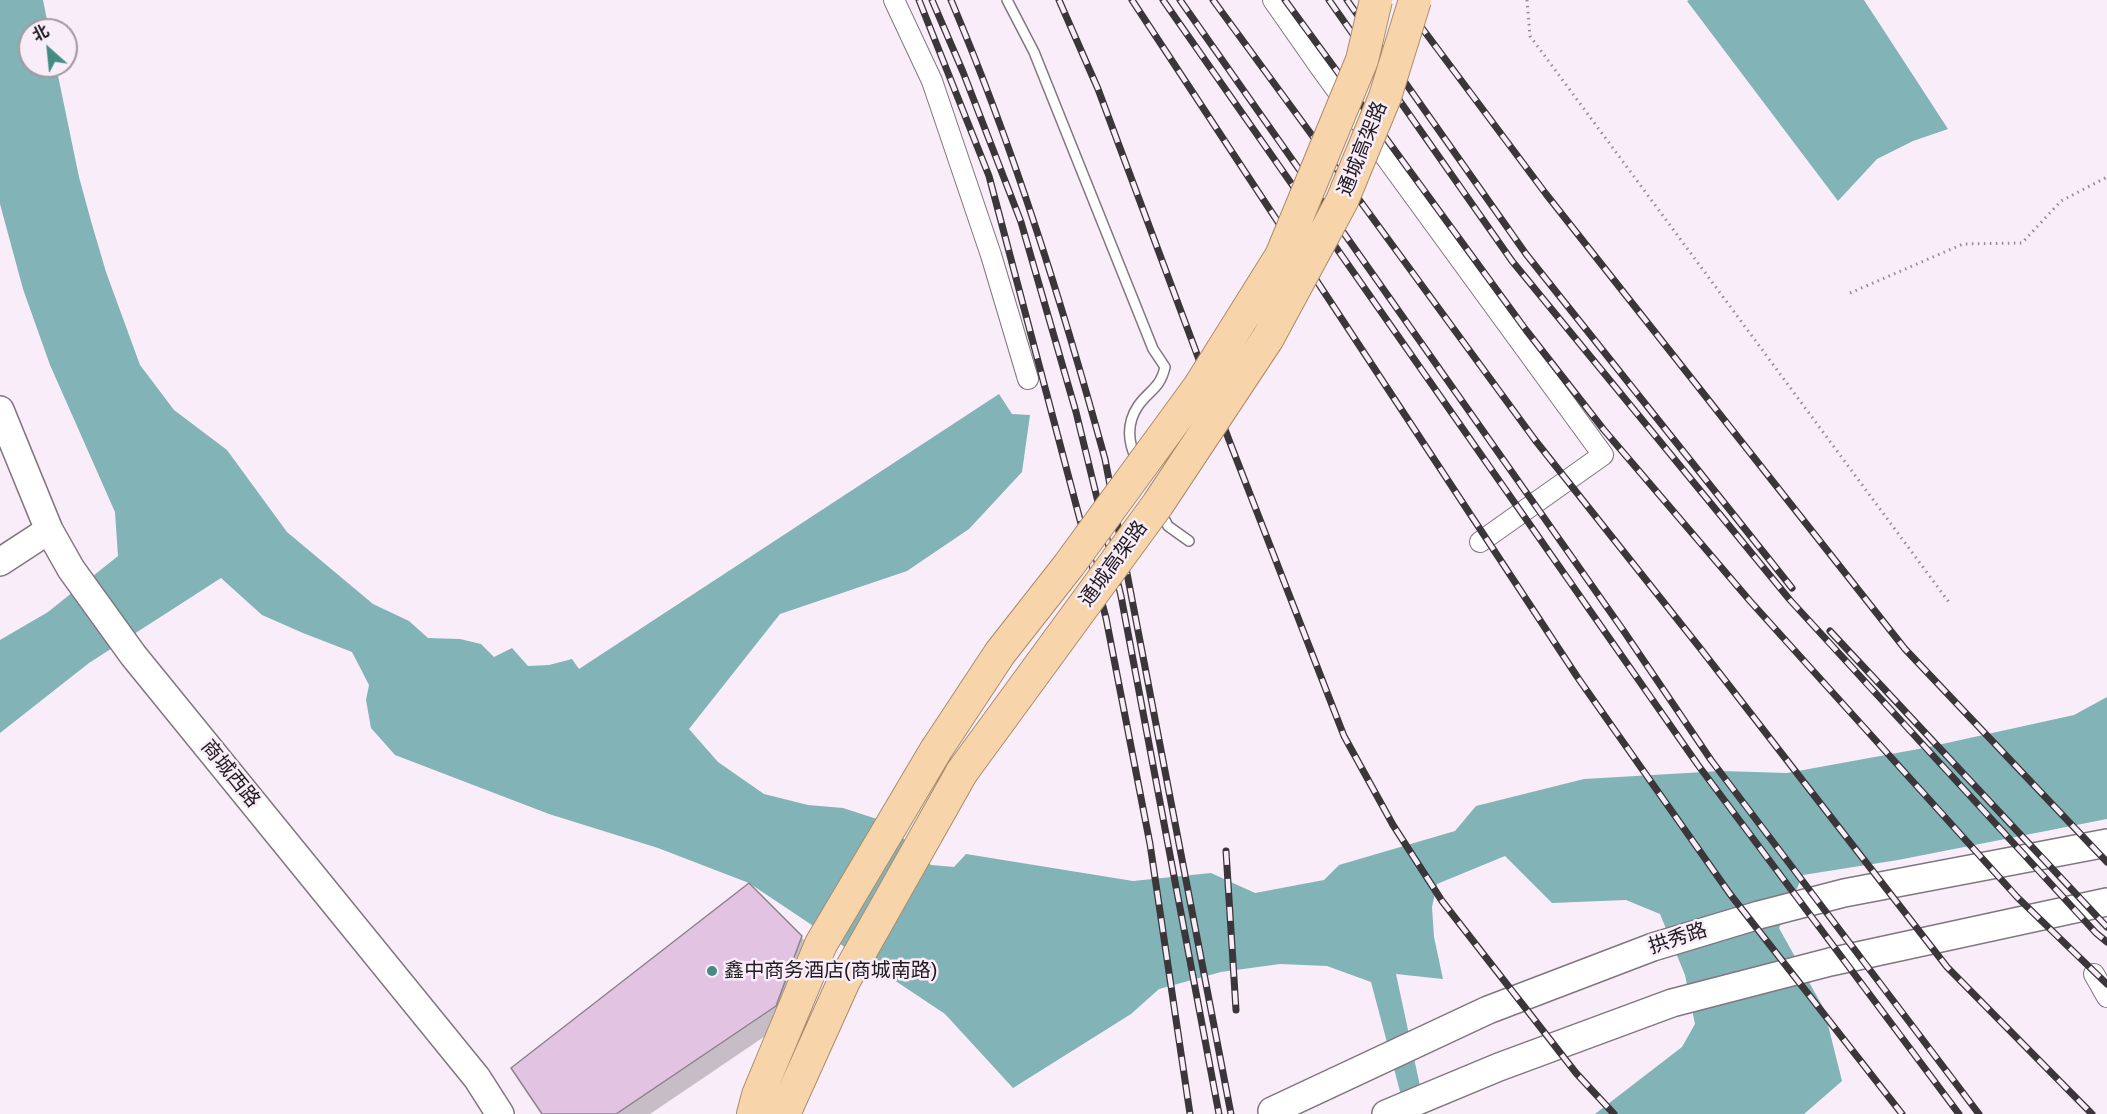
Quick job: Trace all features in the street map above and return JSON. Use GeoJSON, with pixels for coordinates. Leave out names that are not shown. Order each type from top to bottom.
{"type":"FeatureCollection","features":[{"type":"Feature","properties":{"kind":"highway","name":"通城高架路"},"geometry":{"type":"LineString","coordinates":[[753,1114],[821,944],[936,750],[1000,653],[1069,565],[1199,387],[1281,256],[1362,60],[1376,0]]}},
{"type":"Feature","properties":{"kind":"highway","name":"通城高架路"},"geometry":{"type":"LineString","coordinates":[[784,1114],[844,981],[962,772],[1158,504],[1269,338],[1342,201],[1385,97],[1415,0]]}},
{"type":"Feature","properties":{"kind":"main road","name":"商城西路"},"geometry":{"type":"LineString","coordinates":[[0,410],[49,530],[71,569],[133,655],[477,1078],[500,1114]]}},
{"type":"Feature","properties":{"kind":"main road"},"geometry":{"type":"LineString","coordinates":[[0,562],[49,530]]}},
{"type":"Feature","properties":{"kind":"main road","name":"拱秀路"},"geometry":{"type":"LineString","coordinates":[[1272,1111],[1488,1010],[1653,947],[1759,915],[1844,893],[2107,843]]}},
{"type":"Feature","properties":{"kind":"main road"},"geometry":{"type":"LineString","coordinates":[[1386,1114],[1500,1067],[1672,1003],[1830,962],[2107,902]]}},
{"type":"Feature","properties":{"kind":"street"},"geometry":{"type":"LineString","coordinates":[[894,0],[932,81],[991,255],[1028,379]]}},
{"type":"Feature","properties":{"kind":"street"},"geometry":{"type":"LineString","coordinates":[[1274,0],[1336,89],[1603,455],[1480,542]]}},
{"type":"Feature","properties":{"kind":"street"},"geometry":{"type":"LineString","coordinates":[[2094,974],[2107,997]]}},
{"type":"Feature","properties":{"kind":"lane"},"geometry":{"type":"LineString","coordinates":[[1007,0],[1034,52],[1148,339],[1165,367],[1162,380],[1137,407],[1128,435],[1131,450],[1145,479]]}},
{"type":"Feature","properties":{"kind":"lane"},"geometry":{"type":"LineString","coordinates":[[1154,498],[1168,526],[1190,541]]}},
{"type":"Feature","properties":{"kind":"path"},"geometry":{"type":"LineString","coordinates":[[1527,0],[1530,36],[1951,605]]}},
{"type":"Feature","properties":{"kind":"path"},"geometry":{"type":"LineString","coordinates":[[1850,293],[1963,244],[2022,243],[2061,201],[2107,177]]}},
{"type":"Feature","properties":{"kind":"water"},"geometry":{"type":"Polygon","coordinates":[[[0,0],[43,0],[47,18],[18,18],[18,78],[58,78],[79,177],[91,221],[106,272],[140,365],[174,410],[227,450],[287,532],[373,604],[409,621],[428,638],[460,639],[481,644],[494,657],[512,648],[528,666],[549,665],[572,659],[579,669],[999,394],[1012,414],[1030,415],[1022,472],[969,529],[907,571],[780,614],[689,729],[718,762],[764,794],[808,805],[843,808],[883,821],[931,865],[954,867],[966,854],[1133,881],[1211,873],[1255,893],[1324,880],[1339,865],[1455,831],[1476,806],[1584,779],[1721,771],[1787,773],[1924,748],[2074,715],[2107,697],[2107,819],[1898,860],[1803,875],[1779,928],[1824,1009],[1842,1081],[1804,1114],[1595,1114],[1682,1047],[1695,1024],[1685,975],[1660,914],[1626,900],[1552,903],[1505,856],[1437,884],[1432,907],[1434,937],[1443,979],[1396,974],[1426,1114],[1406,1114],[1371,982],[1327,966],[1280,964],[1221,972],[1159,989],[1131,1014],[1013,1088],[945,1014],[749,883],[658,848],[549,814],[395,755],[371,728],[366,700],[369,685],[352,652],[262,615],[221,578],[89,663],[0,733],[0,640],[48,612],[118,556],[115,512],[50,365],[23,289],[0,204],[0,0]]]}},
{"type":"Feature","properties":{"kind":"water"},"geometry":{"type":"Polygon","coordinates":[[[1864,0],[1948,129],[1913,141],[1877,159],[1838,201],[1687,1],[1864,0]]]}},
{"type":"Feature","properties":{"kind":"building","name":"鑫中商务酒店(商城南路)"},"geometry":{"type":"Polygon","coordinates":[[[749,883],[802,936],[776,1006],[616,1114],[542,1114],[511,1068],[749,883]]]}},
{"type":"Feature","properties":{"kind":"railway"},"geometry":{"type":"LineString","coordinates":[[919,0],[989,176],[1106,618],[1150,844],[1190,1114]]}},
{"type":"Feature","properties":{"kind":"railway"},"geometry":{"type":"LineString","coordinates":[[932,0],[963,72],[1021,222],[1076,412],[1121,596],[1219,1114]]}},
{"type":"Feature","properties":{"kind":"railway"},"geometry":{"type":"LineString","coordinates":[[951,0],[996,113],[1036,227],[1105,459],[1231,1114]]}},
{"type":"Feature","properties":{"kind":"railway"},"geometry":{"type":"LineString","coordinates":[[1059,0],[1098,89],[1229,440],[1344,736],[1393,825],[1442,901],[1576,1073],[1614,1114]]}},
{"type":"Feature","properties":{"kind":"railway"},"geometry":{"type":"LineString","coordinates":[[1132,0],[1578,678],[1730,894],[1902,1114]]}},
{"type":"Feature","properties":{"kind":"railway"},"geometry":{"type":"LineString","coordinates":[[1163,0],[1698,765],[1959,1114]]}},
{"type":"Feature","properties":{"kind":"railway"},"geometry":{"type":"LineString","coordinates":[[1180,0],[1623,630],[1711,760],[1979,1114]]}},
{"type":"Feature","properties":{"kind":"railway"},"geometry":{"type":"LineString","coordinates":[[1213,0],[1535,440],[1700,648],[1947,967],[2092,1114]]}},
{"type":"Feature","properties":{"kind":"railway"},"geometry":{"type":"LineString","coordinates":[[1285,0],[1526,330],[1604,430],[1750,601],[2017,897],[2107,984]]}},
{"type":"Feature","properties":{"kind":"railway"},"geometry":{"type":"LineString","coordinates":[[1329,0],[1512,261],[1790,600],[2096,933],[2107,942]]}},
{"type":"Feature","properties":{"kind":"railway"},"geometry":{"type":"LineString","coordinates":[[1347,0],[1526,254],[1792,588]]}},
{"type":"Feature","properties":{"kind":"railway"},"geometry":{"type":"LineString","coordinates":[[1401,0],[1546,194],[1905,649],[2107,862]]}},
{"type":"Feature","properties":{"kind":"railway"},"geometry":{"type":"LineString","coordinates":[[1830,631],[2107,927]]}},
{"type":"Feature","properties":{"kind":"railway"},"geometry":{"type":"LineString","coordinates":[[1226,851],[1236,1010]]}},
{"type":"Feature","properties":{"kind":"place","name":"鑫中商务酒店(商城南路)"},"geometry":{"type":"Point","coordinates":[712,971]}}]}
